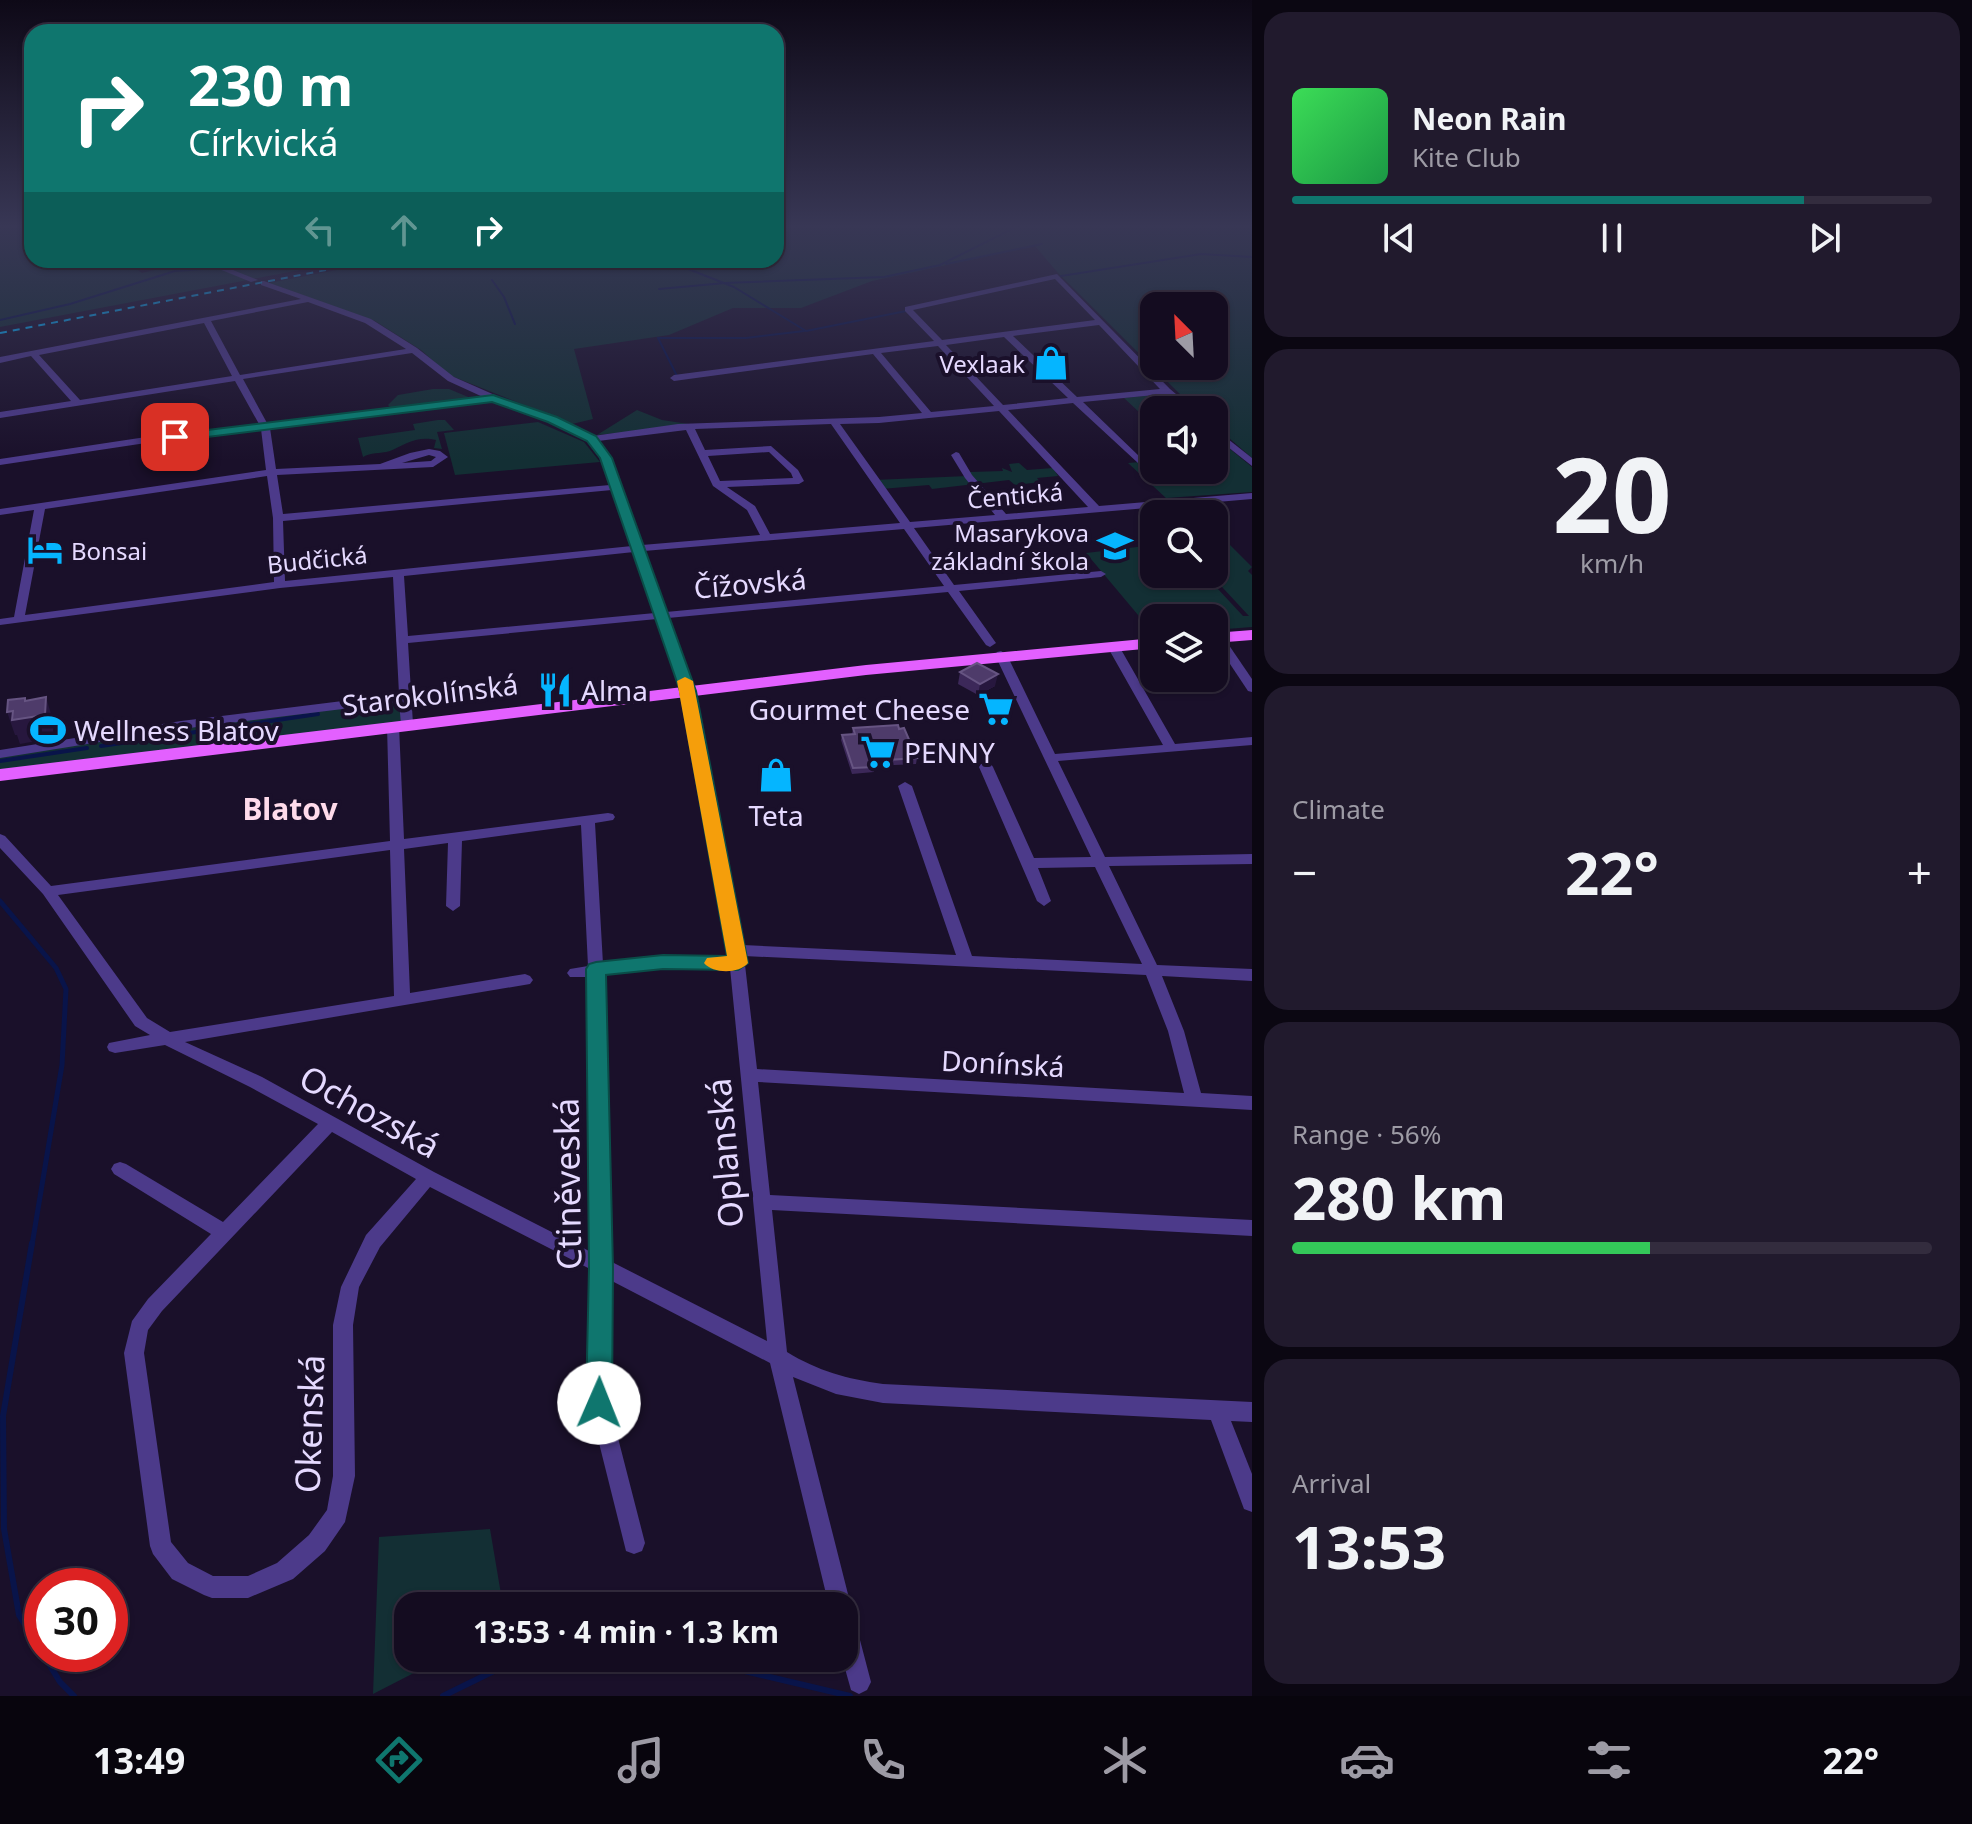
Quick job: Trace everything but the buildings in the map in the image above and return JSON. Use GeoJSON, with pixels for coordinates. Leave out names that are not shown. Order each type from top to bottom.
{"type":"FeatureCollection","features":[{"type":"Feature","properties":{"kind":"main road"},"geometry":{"type":"LineString","coordinates":[[1228,636],[1252,635]]}},
{"type":"Feature","properties":{"kind":"main road","name":"Starokolínská"},"geometry":{"type":"LineString","coordinates":[[0,775],[688,691],[996,649],[1140,644]]}},
{"type":"Feature","properties":{"kind":"street"},"geometry":{"type":"LineString","coordinates":[[0,360],[287,303]]}},
{"type":"Feature","properties":{"kind":"street"},"geometry":{"type":"LineString","coordinates":[[313,303],[368,321],[414,350],[451,379],[553,419],[592,439],[689,427],[929,415],[1167,391]]}},
{"type":"Feature","properties":{"kind":"street"},"geometry":{"type":"LineString","coordinates":[[938,303],[908,310],[1095,508]]}},
{"type":"Feature","properties":{"kind":"street"},"geometry":{"type":"LineString","coordinates":[[1083,303],[1173,396]]}},
{"type":"Feature","properties":{"kind":"street"},"geometry":{"type":"LineString","coordinates":[[206,320],[265,427],[278,518],[280,585]]}},
{"type":"Feature","properties":{"kind":"street"},"geometry":{"type":"LineString","coordinates":[[674,378],[1101,322]]}},
{"type":"Feature","properties":{"kind":"street"},"geometry":{"type":"LineString","coordinates":[[1007,335],[1138,460]]}},
{"type":"Feature","properties":{"kind":"street"},"geometry":{"type":"LineString","coordinates":[[0,415],[414,350]]}},
{"type":"Feature","properties":{"kind":"street"},"geometry":{"type":"LineString","coordinates":[[875,352],[929,415]]}},
{"type":"Feature","properties":{"kind":"street"},"geometry":{"type":"LineString","coordinates":[[33,353],[78,403]]}},
{"type":"Feature","properties":{"kind":"street"},"geometry":{"type":"LineString","coordinates":[[0,462],[146,440],[493,398]]}},
{"type":"Feature","properties":{"kind":"street"},"geometry":{"type":"LineString","coordinates":[[833,421],[904,525],[996,649],[1152,970],[1176,1031],[1194,1100]]}},
{"type":"Feature","properties":{"kind":"street"},"geometry":{"type":"LineString","coordinates":[[689,427],[717,484],[751,508],[766,537]]}},
{"type":"Feature","properties":{"kind":"street","name":"Oplanská"},"geometry":{"type":"LineString","coordinates":[[592,439],[606,458],[688,691],[737,957],[778,1357],[837,1592]]}},
{"type":"Feature","properties":{"kind":"street"},"geometry":{"type":"LineString","coordinates":[[1228,443],[1252,463]]}},
{"type":"Feature","properties":{"kind":"street"},"geometry":{"type":"LineString","coordinates":[[702,453],[771,449],[795,472],[799,481],[717,484]]}},
{"type":"Feature","properties":{"kind":"street"},"geometry":{"type":"LineString","coordinates":[[0,512],[273,472],[433,464],[443,457],[433,452],[422,452],[383,466]]}},
{"type":"Feature","properties":{"kind":"street"},"geometry":{"type":"LineString","coordinates":[[956,455],[968,476],[1002,516]]}},
{"type":"Feature","properties":{"kind":"street"},"geometry":{"type":"LineString","coordinates":[[278,518],[616,487]]}},
{"type":"Feature","properties":{"kind":"street","name":"Čentická"},"geometry":{"type":"LineString","coordinates":[[639,548],[1252,496]]}},
{"type":"Feature","properties":{"kind":"street"},"geometry":{"type":"LineString","coordinates":[[19,619],[40,506]]}},
{"type":"Feature","properties":{"kind":"street","name":"Budčická"},"geometry":{"type":"LineString","coordinates":[[0,622],[280,585],[639,548]]}},
{"type":"Feature","properties":{"kind":"street"},"geometry":{"type":"LineString","coordinates":[[398,573],[406,697],[400,725],[397,846],[402,999]]}},
{"type":"Feature","properties":{"kind":"street","name":"Čížovská"},"geometry":{"type":"LineString","coordinates":[[403,640],[1101,574]]}},
{"type":"Feature","properties":{"kind":"street"},"geometry":{"type":"LineString","coordinates":[[1113,646],[1171,747]]}},
{"type":"Feature","properties":{"kind":"street"},"geometry":{"type":"LineString","coordinates":[[1228,654],[1252,688]]}},
{"type":"Feature","properties":{"kind":"street","name":"Starokolínská"},"geometry":{"type":"LineString","coordinates":[[0,754],[181,725],[406,697]]}},
{"type":"Feature","properties":{"kind":"street"},"geometry":{"type":"LineString","coordinates":[[1050,758],[1252,741]]}},
{"type":"Feature","properties":{"kind":"street"},"geometry":{"type":"LineString","coordinates":[[986,767],[1044,901]]}},
{"type":"Feature","properties":{"kind":"street"},"geometry":{"type":"LineString","coordinates":[[905,786],[966,961]]}},
{"type":"Feature","properties":{"kind":"street"},"geometry":{"type":"LineString","coordinates":[[48,891],[608,817]]}},
{"type":"Feature","properties":{"kind":"street","name":"Ctiněveská"},"geometry":{"type":"LineString","coordinates":[[588,820],[596,969],[601,1268],[599,1403],[634,1543]]}},
{"type":"Feature","properties":{"kind":"street"},"geometry":{"type":"LineString","coordinates":[[453,906],[455,838]]}},
{"type":"Feature","properties":{"kind":"street","name":"Ochozská"},"geometry":{"type":"LineString","coordinates":[[0,839],[48,891],[141,1022],[601,1268],[778,1357],[806,1376],[852,1391],[1252,1412]]}},
{"type":"Feature","properties":{"kind":"street"},"geometry":{"type":"LineString","coordinates":[[1029,863],[1252,859]]}},
{"type":"Feature","properties":{"kind":"street"},"geometry":{"type":"LineString","coordinates":[[575,973],[737,957],[966,961],[1252,975]]}},
{"type":"Feature","properties":{"kind":"street"},"geometry":{"type":"LineString","coordinates":[[115,1047],[525,980]]}},
{"type":"Feature","properties":{"kind":"street","name":"Donínská"},"geometry":{"type":"LineString","coordinates":[[751,1075],[1252,1103]]}},
{"type":"Feature","properties":{"kind":"street","name":"Okenská"},"geometry":{"type":"LineString","coordinates":[[329,1124],[223,1232],[155,1305],[139,1327],[134,1353],[161,1546],[180,1571],[212,1587],[248,1587],[285,1571],[317,1543],[337,1514],[344,1476],[343,1325],[350,1287],[373,1241],[428,1177]]}},
{"type":"Feature","properties":{"kind":"street"},"geometry":{"type":"LineString","coordinates":[[120,1169],[223,1232]]}},
{"type":"Feature","properties":{"kind":"street"},"geometry":{"type":"LineString","coordinates":[[762,1202],[1252,1228]]}},
{"type":"Feature","properties":{"kind":"street"},"geometry":{"type":"LineString","coordinates":[[1217,1410],[1252,1501]]}},
{"type":"Feature","properties":{"kind":"street"},"geometry":{"type":"LineString","coordinates":[[857,1672],[859,1682]]}},
{"type":"Feature","properties":{"kind":"green space"},"geometry":{"type":"Polygon","coordinates":[[[0,303],[126,303],[0,327],[0,303]]]}},
{"type":"Feature","properties":{"kind":"green space"},"geometry":{"type":"Polygon","coordinates":[[[325,303],[814,303],[801,308],[733,308],[669,335],[574,349],[593,419],[572,424],[449,375],[421,350],[375,321],[325,303]]]}},
{"type":"Feature","properties":{"kind":"green space"},"geometry":{"type":"Polygon","coordinates":[[[1088,303],[1140,303],[1140,354],[1088,303]]]}},
{"type":"Feature","properties":{"kind":"green space"},"geometry":{"type":"Polygon","coordinates":[[[1228,303],[1252,303],[1252,458],[1228,437],[1228,396],[1182,396],[1166,380],[1228,380],[1228,303]]]}},
{"type":"Feature","properties":{"kind":"green space"},"geometry":{"type":"Polygon","coordinates":[[[449,389],[473,399],[392,409],[388,405],[398,395],[449,389]]]}},
{"type":"Feature","properties":{"kind":"green space"},"geometry":{"type":"Polygon","coordinates":[[[1140,396],[1140,413],[1124,398],[1140,396]]]}},
{"type":"Feature","properties":{"kind":"green space"},"geometry":{"type":"Polygon","coordinates":[[[637,410],[662,420],[695,425],[597,435],[637,410]]]}},
{"type":"Feature","properties":{"kind":"green space"},"geometry":{"type":"Polygon","coordinates":[[[445,420],[454,430],[437,432],[442,449],[434,448],[436,440],[422,439],[363,457],[358,438],[415,430],[413,424],[445,420]]]}},
{"type":"Feature","properties":{"kind":"green space"},"geometry":{"type":"Polygon","coordinates":[[[538,422],[584,442],[600,462],[455,475],[444,433],[538,422]]]}},
{"type":"Feature","properties":{"kind":"green space"},"geometry":{"type":"Polygon","coordinates":[[[1228,447],[1252,467],[1252,492],[1166,498],[1151,484],[1228,484],[1228,447]]]}},
{"type":"Feature","properties":{"kind":"green space"},"geometry":{"type":"Polygon","coordinates":[[[1140,462],[1140,474],[1128,463],[1140,462]]]}},
{"type":"Feature","properties":{"kind":"green space"},"geometry":{"type":"Polygon","coordinates":[[[1019,463],[1027,470],[1053,468],[1058,476],[1015,485],[1009,480],[932,489],[929,485],[881,489],[874,480],[968,476],[970,472],[1003,471],[1002,468],[1012,472],[1009,464],[1019,463]]]}},
{"type":"Feature","properties":{"kind":"green space"},"geometry":{"type":"Polygon","coordinates":[[[1228,543],[1252,567],[1248,571],[1252,575],[1252,627],[1228,629],[1228,604],[1140,604],[1140,617],[1086,553],[1140,547],[1140,588],[1217,588],[1243,616],[1249,616],[1223,588],[1228,588],[1228,543]]]}},
{"type":"Feature","properties":{"kind":"green space"},"geometry":{"type":"Polygon","coordinates":[[[406,697],[407,724],[0,774],[0,754],[406,697]]]}},
{"type":"Feature","properties":{"kind":"green space"},"geometry":{"type":"Polygon","coordinates":[[[490,1529],[501,1592],[394,1592],[394,1672],[416,1672],[373,1694],[379,1537],[490,1529]]]}},
{"type":"Feature","properties":{"kind":"waterway"},"geometry":{"type":"LineString","coordinates":[[0,320],[73,303]]}},
{"type":"Feature","properties":{"kind":"waterway"},"geometry":{"type":"LineString","coordinates":[[507,303],[515,324]]}},
{"type":"Feature","properties":{"kind":"waterway"},"geometry":{"type":"LineString","coordinates":[[760,303],[806,331],[906,311]]}},
{"type":"Feature","properties":{"kind":"waterway"},"geometry":{"type":"LineString","coordinates":[[677,376],[658,338],[746,338],[804,331]]}},
{"type":"Feature","properties":{"kind":"waterway"},"geometry":{"type":"LineString","coordinates":[[162,737],[318,714]]}},
{"type":"Feature","properties":{"kind":"waterway"},"geometry":{"type":"LineString","coordinates":[[101,746],[150,739]]}},
{"type":"Feature","properties":{"kind":"waterway"},"geometry":{"type":"LineString","coordinates":[[0,761],[87,748]]}},
{"type":"Feature","properties":{"kind":"waterway"},"geometry":{"type":"LineString","coordinates":[[0,901],[56,968],[66,989],[62,1065],[32,1245]]}},
{"type":"Feature","properties":{"kind":"waterway"},"geometry":{"type":"LineString","coordinates":[[24,1623],[19,1615],[4,1529],[3,1416],[32,1243]]}},
{"type":"Feature","properties":{"kind":"waterway"},"geometry":{"type":"LineString","coordinates":[[54,1672],[74,1696]]}},
{"type":"Feature","properties":{"kind":"waterway"},"geometry":{"type":"LineString","coordinates":[[443,1696],[492,1672]]}},
{"type":"Feature","properties":{"kind":"waterway"},"geometry":{"type":"LineString","coordinates":[[749,1672],[850,1696]]}},
{"type":"Feature","properties":{"kind":"railway"},"geometry":{"type":"LineString","coordinates":[[0,333],[155,303]]}},
{"type":"Feature","properties":{"kind":"slow traffic"},"geometry":{"type":"LineString","coordinates":[[685,681],[738,963],[714,963]]}},
{"type":"Feature","properties":{"kind":"place","name":"Vexlaak"},"geometry":{"type":"Point","coordinates":[1051,363]}},
{"type":"Feature","properties":{"kind":"place","name":"Masarykova základní škola"},"geometry":{"type":"Point","coordinates":[1115,546]}},
{"type":"Feature","properties":{"kind":"place","name":"Bonsai"},"geometry":{"type":"Point","coordinates":[45,550]}},
{"type":"Feature","properties":{"kind":"place","name":"Alma"},"geometry":{"type":"Point","coordinates":[555,690]}},
{"type":"Feature","properties":{"kind":"place","name":"Gourmet Cheese"},"geometry":{"type":"Point","coordinates":[996,709]}},
{"type":"Feature","properties":{"kind":"place","name":"Wellness Blatov"},"geometry":{"type":"Point","coordinates":[48,730]}},
{"type":"Feature","properties":{"kind":"place","name":"PENNY"},"geometry":{"type":"Point","coordinates":[878,752]}},
{"type":"Feature","properties":{"kind":"place","name":"Teta"},"geometry":{"type":"Point","coordinates":[776,775]}},
{"type":"Feature","properties":{"kind":"district","name":"Blatov"},"geometry":{"type":"Point","coordinates":[290,808]}},
{"type":"Feature","properties":{"kind":"route"},"geometry":{"type":"LineString","coordinates":[[175,437],[493,398],[553,419],[592,439],[606,458],[688,691],[738,963],[663,962],[596,969],[601,1268],[599,1403]]}}]}
